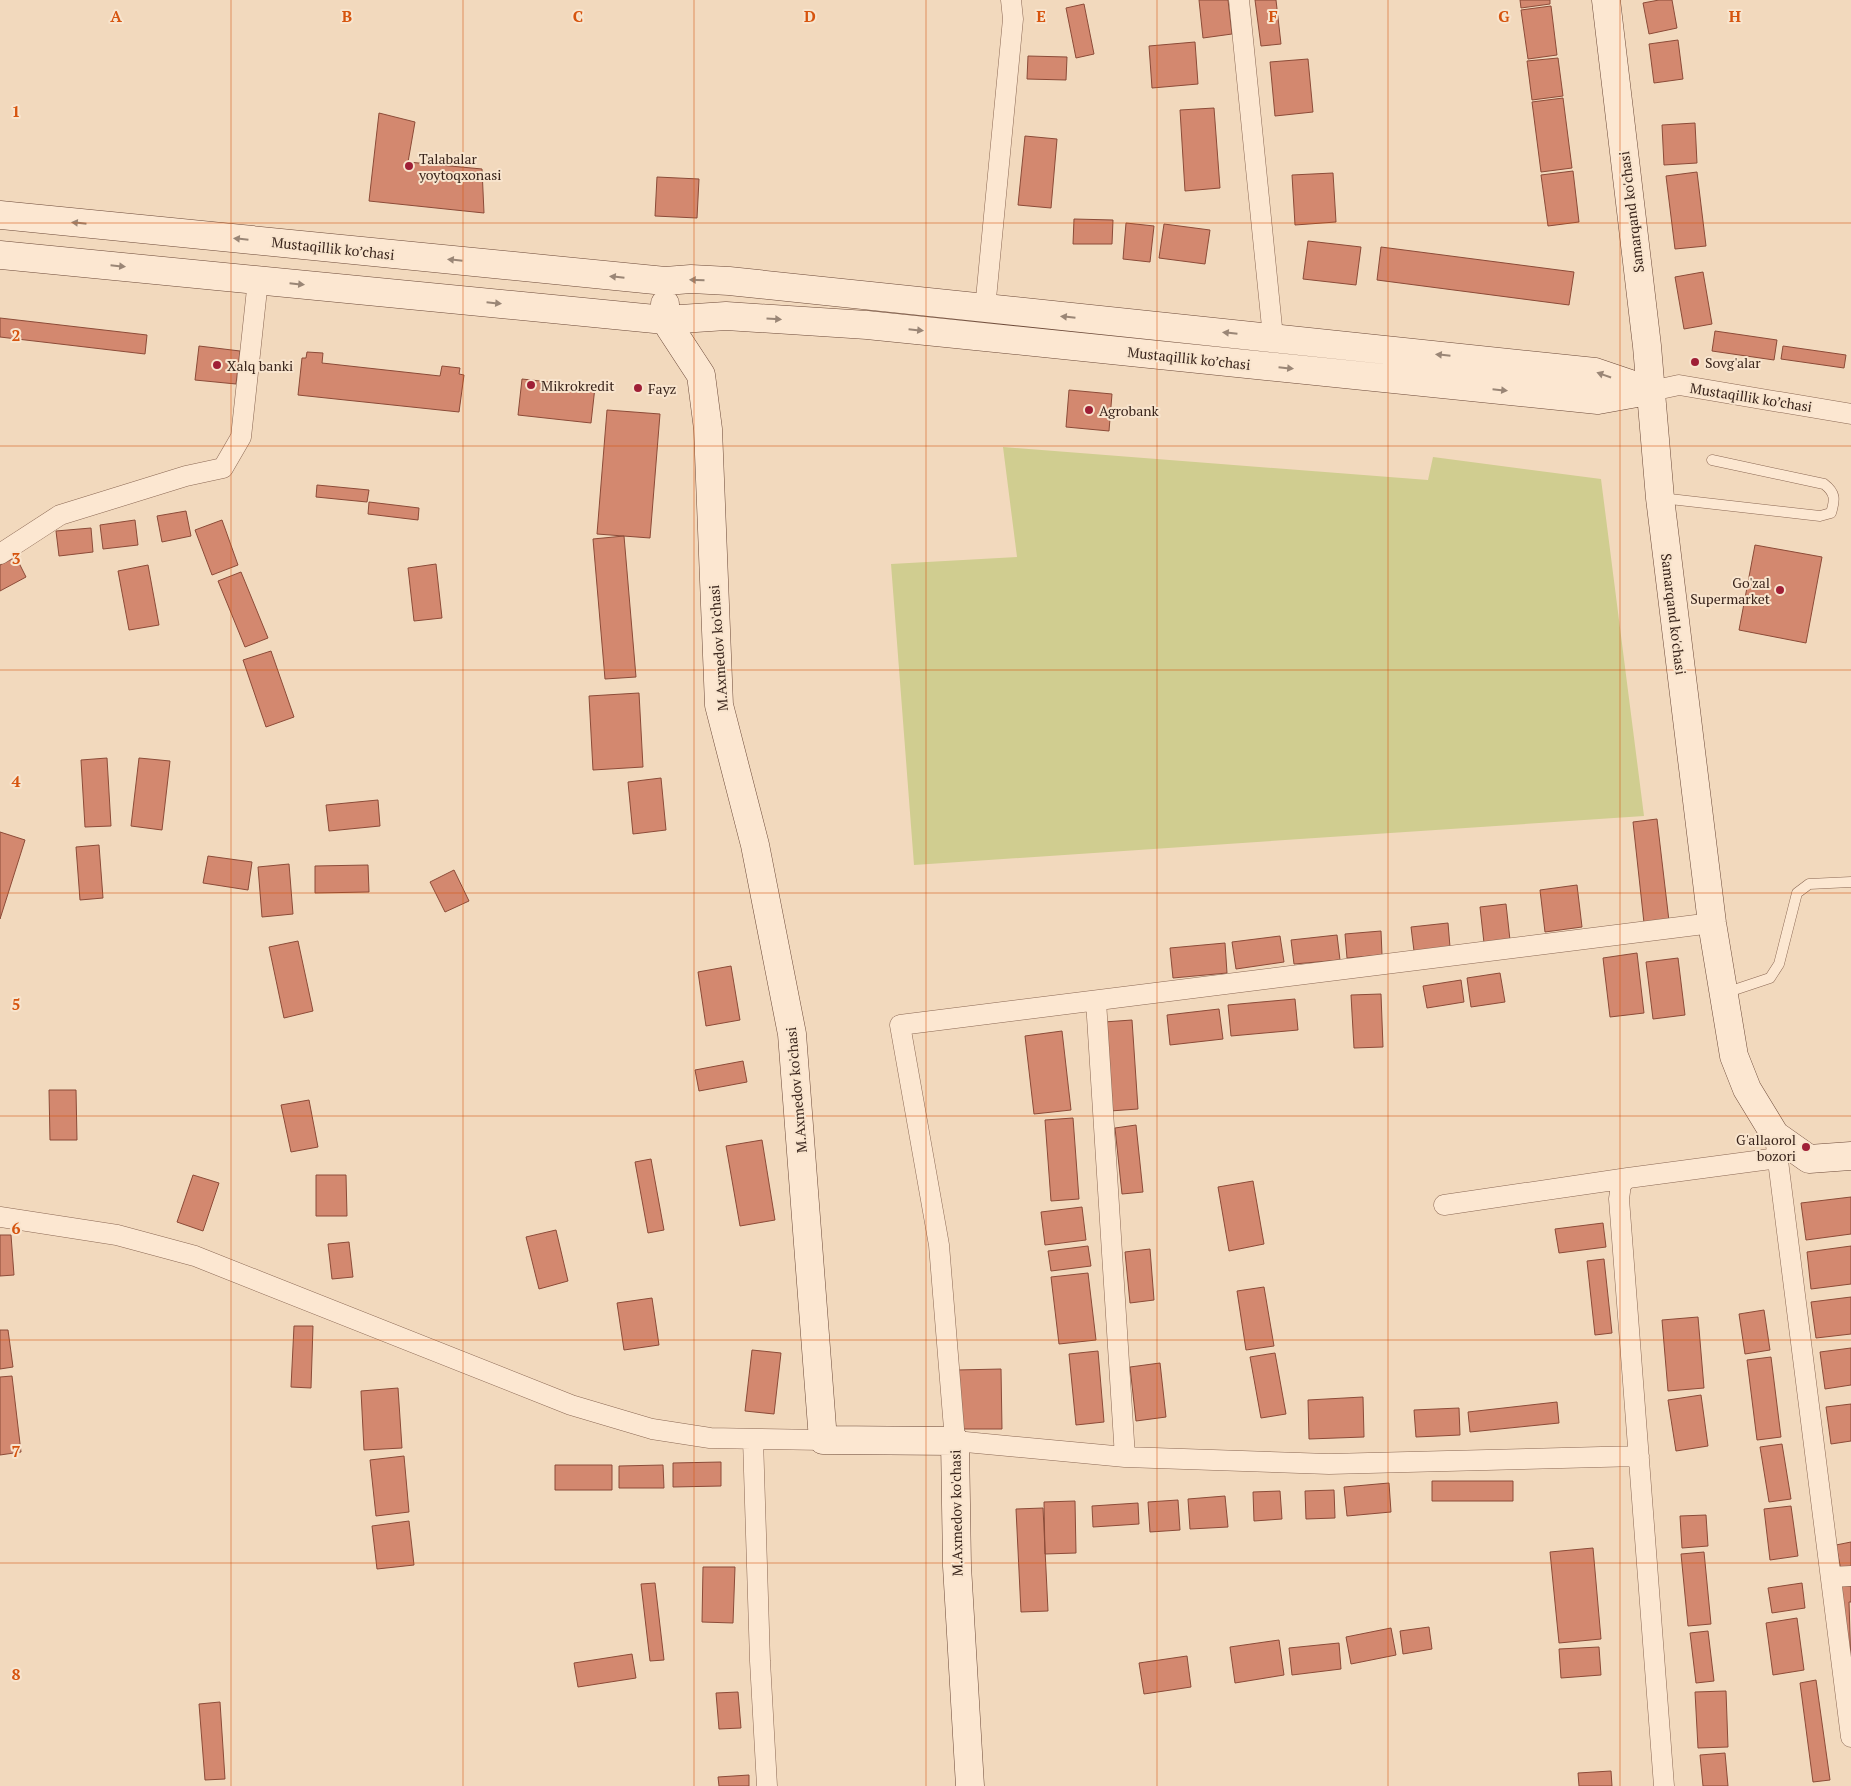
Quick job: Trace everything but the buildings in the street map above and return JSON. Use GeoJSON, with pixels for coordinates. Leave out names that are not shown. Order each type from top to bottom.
{"type":"FeatureCollection","features":[{"type":"Feature","properties":{"kind":"street"},"geometry":{"type":"LineString","coordinates":[[984,309],[1013,20],[1011,0]]}},
{"type":"Feature","properties":{"kind":"street"},"geometry":{"type":"LineString","coordinates":[[1239,0],[1273,337]]}},
{"type":"Feature","properties":{"kind":"street","name":"Samarqand ko'chasi"},"geometry":{"type":"LineString","coordinates":[[1606,0],[1646,336],[1660,498],[1712,923],[1734,1056],[1776,1146],[1809,1159],[1851,1156]]}},
{"type":"Feature","properties":{"kind":"street","name":"Mustaqillik ko’chasi"},"geometry":{"type":"LineString","coordinates":[[0,215],[665,281],[691,279],[729,281],[984,309],[1273,337],[1595,372],[1650,391]]}},
{"type":"Feature","properties":{"kind":"street"},"geometry":{"type":"LineString","coordinates":[[0,255],[665,320],[665,281]]}},
{"type":"Feature","properties":{"kind":"street"},"geometry":{"type":"LineString","coordinates":[[0,554],[60,515],[186,476],[223,468],[242,437],[258,280]]}},
{"type":"Feature","properties":{"kind":"street","name":"Mustaqillik ko’chasi"},"geometry":{"type":"LineString","coordinates":[[665,320],[726,316],[867,325],[1598,400],[1679,385],[1851,414]]}},
{"type":"Feature","properties":{"kind":"street","name":"M.Axmedov ko'chasi"},"geometry":{"type":"LineString","coordinates":[[665,320],[701,375],[708,429],[719,705],[755,845],[792,1034],[823,1440],[866,1442],[947,1441],[957,1566],[970,1786]]}},
{"type":"Feature","properties":{"kind":"street"},"geometry":{"type":"LineString","coordinates":[[1639,1456],[1329,1464],[1125,1457],[947,1441],[939,1246],[900,1025],[1712,923]]}},
{"type":"Feature","properties":{"kind":"street"},"geometry":{"type":"LineString","coordinates":[[1096,1001],[1125,1457]]}},
{"type":"Feature","properties":{"kind":"street"},"geometry":{"type":"LineString","coordinates":[[1444,1205],[1628,1178],[1776,1146],[1831,1577],[1847,1674],[1851,1737]]}},
{"type":"Feature","properties":{"kind":"street"},"geometry":{"type":"LineString","coordinates":[[1628,1178],[1621,1184],[1619,1199],[1664,1786]]}},
{"type":"Feature","properties":{"kind":"street"},"geometry":{"type":"LineString","coordinates":[[0,1217],[117,1235],[195,1256],[423,1348],[580,1408],[652,1429],[710,1438],[823,1440]]}},
{"type":"Feature","properties":{"kind":"street"},"geometry":{"type":"LineString","coordinates":[[753,1439],[760,1660],[767,1786]]}},
{"type":"Feature","properties":{"kind":"street"},"geometry":{"type":"LineString","coordinates":[[1831,1577],[1851,1576]]}},
{"type":"Feature","properties":{"kind":"lane"},"geometry":{"type":"LineString","coordinates":[[1660,498],[1820,516],[1830,513],[1835,500],[1832,490],[1824,484],[1712,460]]}},
{"type":"Feature","properties":{"kind":"lane"},"geometry":{"type":"LineString","coordinates":[[1724,993],[1770,978],[1779,964],[1797,893],[1808,884],[1851,882]]}},
{"type":"Feature","properties":{"kind":"shaded area"},"geometry":{"type":"Polygon","coordinates":[[[1003,447],[1428,480],[1433,457],[1601,479],[1644,816],[914,865],[891,564],[1017,557],[1003,447]]]}},
{"type":"Feature","properties":{"kind":"place","name":"Talabalar yoytoqxonasi"},"geometry":{"type":"Point","coordinates":[409,166]}},
{"type":"Feature","properties":{"kind":"place","name":"Sovg'alar"},"geometry":{"type":"Point","coordinates":[1695,362]}},
{"type":"Feature","properties":{"kind":"place","name":"Xalq banki"},"geometry":{"type":"Point","coordinates":[217,365]}},
{"type":"Feature","properties":{"kind":"place","name":"Mikrokredit"},"geometry":{"type":"Point","coordinates":[531,385]}},
{"type":"Feature","properties":{"kind":"place","name":"Fayz"},"geometry":{"type":"Point","coordinates":[638,388]}},
{"type":"Feature","properties":{"kind":"place","name":"Agrobank"},"geometry":{"type":"Point","coordinates":[1089,410]}},
{"type":"Feature","properties":{"kind":"place","name":"Go'zal Supermarket"},"geometry":{"type":"Point","coordinates":[1780,590]}},
{"type":"Feature","properties":{"kind":"place","name":"G'allaorol bozori"},"geometry":{"type":"Point","coordinates":[1806,1147]}}]}
